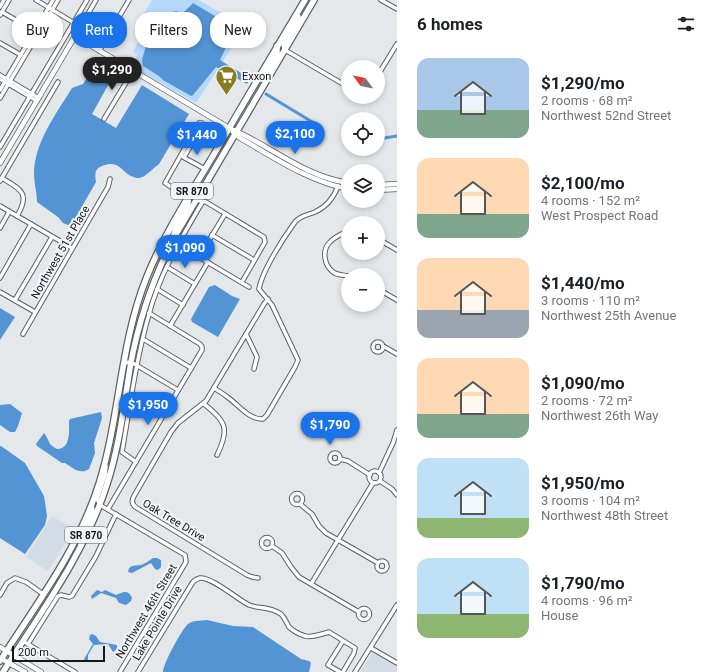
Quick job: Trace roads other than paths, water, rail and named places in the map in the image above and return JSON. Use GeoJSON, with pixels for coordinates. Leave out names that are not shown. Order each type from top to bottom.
{"type":"FeatureCollection","features":[{"type":"Feature","properties":{"kind":"highway","name":"SR 870"},"geometry":{"type":"LineString","coordinates":[[0,659],[43,594],[71,547],[92,502],[107,456],[123,363],[134,316],[146,280],[166,236],[304,0]]}},
{"type":"Feature","properties":{"kind":"highway","name":"SR 870"},"geometry":{"type":"LineString","coordinates":[[3,672],[25,642],[78,551],[100,505],[108,484],[119,440],[131,362],[147,301],[159,271],[172,244],[197,200],[314,0]]}},
{"type":"Feature","properties":{"kind":"highway"},"geometry":{"type":"LineString","coordinates":[[285,50],[284,44],[299,15],[300,7]]}},
{"type":"Feature","properties":{"kind":"highway"},"geometry":{"type":"LineString","coordinates":[[260,93],[267,72],[277,54],[277,46]]}},
{"type":"Feature","properties":{"kind":"highway"},"geometry":{"type":"LineString","coordinates":[[172,244],[176,228],[188,206],[188,198]]}},
{"type":"Feature","properties":{"kind":"main road"},"geometry":{"type":"LineString","coordinates":[[0,163],[71,43]]}},
{"type":"Feature","properties":{"kind":"main road"},"geometry":{"type":"LineString","coordinates":[[96,48],[301,173],[320,181],[341,185]]}},
{"type":"Feature","properties":{"kind":"main road"},"geometry":{"type":"LineString","coordinates":[[385,185],[397,184]]}},
{"type":"Feature","properties":{"kind":"main road"},"geometry":{"type":"LineString","coordinates":[[385,190],[397,189]]}},
{"type":"Feature","properties":{"kind":"main road"},"geometry":{"type":"LineString","coordinates":[[0,647],[41,672]]}},
{"type":"Feature","properties":{"kind":"main road"},"geometry":{"type":"LineString","coordinates":[[0,659],[25,672]]}},
{"type":"Feature","properties":{"kind":"street"},"geometry":{"type":"LineString","coordinates":[[0,7],[4,0]]}},
{"type":"Feature","properties":{"kind":"street"},"geometry":{"type":"LineString","coordinates":[[9,0],[1,13],[12,19]]}},
{"type":"Feature","properties":{"kind":"street"},"geometry":{"type":"LineString","coordinates":[[36,0],[71,20]]}},
{"type":"Feature","properties":{"kind":"street"},"geometry":{"type":"LineString","coordinates":[[0,90],[8,81],[50,9],[53,0]]}},
{"type":"Feature","properties":{"kind":"street"},"geometry":{"type":"LineString","coordinates":[[48,12],[58,0]]}},
{"type":"Feature","properties":{"kind":"street"},"geometry":{"type":"LineString","coordinates":[[80,12],[87,0]]}},
{"type":"Feature","properties":{"kind":"street"},"geometry":{"type":"LineString","coordinates":[[89,12],[96,0]]}},
{"type":"Feature","properties":{"kind":"street"},"geometry":{"type":"LineString","coordinates":[[99,50],[129,0]]}},
{"type":"Feature","properties":{"kind":"street"},"geometry":{"type":"LineString","coordinates":[[381,0],[397,9]]}},
{"type":"Feature","properties":{"kind":"street"},"geometry":{"type":"LineString","coordinates":[[0,147],[71,27]]}},
{"type":"Feature","properties":{"kind":"street"},"geometry":{"type":"LineString","coordinates":[[0,43],[20,55]]}},
{"type":"Feature","properties":{"kind":"street"},"geometry":{"type":"LineString","coordinates":[[385,64],[397,44]]}},
{"type":"Feature","properties":{"kind":"street"},"geometry":{"type":"LineString","coordinates":[[0,98],[24,48]]}},
{"type":"Feature","properties":{"kind":"street"},"geometry":{"type":"LineString","coordinates":[[285,50],[341,83]]}},
{"type":"Feature","properties":{"kind":"street"},"geometry":{"type":"LineString","coordinates":[[104,120],[134,71]]}},
{"type":"Feature","properties":{"kind":"street"},"geometry":{"type":"LineString","coordinates":[[0,75],[38,99]]}},
{"type":"Feature","properties":{"kind":"street"},"geometry":{"type":"LineString","coordinates":[[0,79],[8,81]]}},
{"type":"Feature","properties":{"kind":"street"},"geometry":{"type":"LineString","coordinates":[[17,216],[23,204],[23,194],[19,188],[1,179],[58,82]]}},
{"type":"Feature","properties":{"kind":"street"},"geometry":{"type":"LineString","coordinates":[[47,84],[54,88]]}},
{"type":"Feature","properties":{"kind":"street"},"geometry":{"type":"LineString","coordinates":[[182,156],[199,123],[202,123],[203,126],[165,183],[188,198]]}},
{"type":"Feature","properties":{"kind":"street"},"geometry":{"type":"LineString","coordinates":[[182,156],[205,170]]}},
{"type":"Feature","properties":{"kind":"street","name":"Northwest 51st Place"},"geometry":{"type":"LineString","coordinates":[[23,334],[108,187],[110,179]]}},
{"type":"Feature","properties":{"kind":"street"},"geometry":{"type":"LineString","coordinates":[[214,388],[227,396],[242,410],[256,418],[262,419],[267,415],[298,360],[268,299],[259,289],[264,273],[295,222],[300,217],[316,212],[327,204],[333,197],[338,184]]}},
{"type":"Feature","properties":{"kind":"street"},"geometry":{"type":"LineString","coordinates":[[197,200],[203,201],[266,239],[242,282]]}},
{"type":"Feature","properties":{"kind":"street"},"geometry":{"type":"LineString","coordinates":[[136,462],[122,452],[137,366],[149,313],[157,289],[167,267],[203,201]]}},
{"type":"Feature","properties":{"kind":"street"},"geometry":{"type":"LineString","coordinates":[[0,206],[72,248]]}},
{"type":"Feature","properties":{"kind":"street"},"geometry":{"type":"LineString","coordinates":[[0,228],[10,212]]}},
{"type":"Feature","properties":{"kind":"street"},"geometry":{"type":"LineString","coordinates":[[199,257],[225,214]]}},
{"type":"Feature","properties":{"kind":"street"},"geometry":{"type":"LineString","coordinates":[[0,278],[31,224]]}},
{"type":"Feature","properties":{"kind":"street"},"geometry":{"type":"LineString","coordinates":[[341,234],[328,244],[324,257],[327,265],[334,272],[341,274]]}},
{"type":"Feature","properties":{"kind":"street"},"geometry":{"type":"LineString","coordinates":[[212,235],[254,260]]}},
{"type":"Feature","properties":{"kind":"street"},"geometry":{"type":"LineString","coordinates":[[15,300],[52,237]]}},
{"type":"Feature","properties":{"kind":"street"},"geometry":{"type":"LineString","coordinates":[[385,243],[397,250]]}},
{"type":"Feature","properties":{"kind":"street"},"geometry":{"type":"LineString","coordinates":[[172,244],[178,245],[249,287]]}},
{"type":"Feature","properties":{"kind":"street"},"geometry":{"type":"LineString","coordinates":[[170,326],[208,262]]}},
{"type":"Feature","properties":{"kind":"street"},"geometry":{"type":"LineString","coordinates":[[167,267],[195,284]]}},
{"type":"Feature","properties":{"kind":"street"},"geometry":{"type":"LineString","coordinates":[[157,289],[183,304]]}},
{"type":"Feature","properties":{"kind":"street"},"geometry":{"type":"LineString","coordinates":[[0,292],[35,312]]}},
{"type":"Feature","properties":{"kind":"street"},"geometry":{"type":"LineString","coordinates":[[385,293],[397,300]]}},
{"type":"Feature","properties":{"kind":"street","name":"Oak Tree Drive"},"geometry":{"type":"LineString","coordinates":[[258,578],[247,575],[137,508],[132,502],[173,429],[185,417],[204,404],[268,299]]}},
{"type":"Feature","properties":{"kind":"street"},"geometry":{"type":"LineString","coordinates":[[108,509],[202,350],[200,344],[149,313]]}},
{"type":"Feature","properties":{"kind":"street"},"geometry":{"type":"LineString","coordinates":[[246,334],[257,357],[254,369]]}},
{"type":"Feature","properties":{"kind":"street"},"geometry":{"type":"LineString","coordinates":[[143,339],[191,368]]}},
{"type":"Feature","properties":{"kind":"street"},"geometry":{"type":"LineString","coordinates":[[383,346],[397,354]]}},
{"type":"Feature","properties":{"kind":"street"},"geometry":{"type":"LineString","coordinates":[[123,363],[131,362],[178,390]]}},
{"type":"Feature","properties":{"kind":"street"},"geometry":{"type":"LineString","coordinates":[[204,404],[217,415],[224,424],[224,438],[217,455]]}},
{"type":"Feature","properties":{"kind":"street"},"geometry":{"type":"LineString","coordinates":[[378,472],[390,449],[397,430]]}},
{"type":"Feature","properties":{"kind":"street"},"geometry":{"type":"LineString","coordinates":[[75,672],[25,642],[58,596],[61,594],[69,597],[72,596],[96,556],[116,514],[100,505],[97,499],[105,476],[107,456]]}},
{"type":"Feature","properties":{"kind":"street"},"geometry":{"type":"LineString","coordinates":[[340,459],[348,461],[370,475]]}},
{"type":"Feature","properties":{"kind":"street"},"geometry":{"type":"LineString","coordinates":[[370,475],[373,472],[378,472]]}},
{"type":"Feature","properties":{"kind":"street"},"geometry":{"type":"LineString","coordinates":[[378,472],[381,476],[380,481]]}},
{"type":"Feature","properties":{"kind":"street"},"geometry":{"type":"LineString","coordinates":[[370,475],[370,480],[372,483]]}},
{"type":"Feature","properties":{"kind":"street"},"geometry":{"type":"LineString","coordinates":[[311,584],[372,483],[380,481]]}},
{"type":"Feature","properties":{"kind":"street"},"geometry":{"type":"LineString","coordinates":[[380,481],[392,489],[397,495]]}},
{"type":"Feature","properties":{"kind":"street"},"geometry":{"type":"LineString","coordinates":[[78,551],[93,510],[92,502]]}},
{"type":"Feature","properties":{"kind":"street"},"geometry":{"type":"LineString","coordinates":[[300,504],[312,514],[319,526],[326,533],[378,563]]}},
{"type":"Feature","properties":{"kind":"street","name":"Northwest 46th Street"},"geometry":{"type":"LineString","coordinates":[[116,514],[184,555],[186,558],[186,562],[120,672]]}},
{"type":"Feature","properties":{"kind":"street"},"geometry":{"type":"LineString","coordinates":[[272,546],[282,553],[299,577],[359,612]]}},
{"type":"Feature","properties":{"kind":"street"},"geometry":{"type":"LineString","coordinates":[[0,596],[8,583],[15,578],[21,580],[43,594]]}},
{"type":"Feature","properties":{"kind":"street","name":"Lake Pointe Drive"},"geometry":{"type":"LineString","coordinates":[[138,672],[191,585],[194,581],[200,578],[209,580],[250,605],[265,607],[277,612],[286,620],[289,627],[303,636],[308,637],[329,632],[343,640],[355,648],[354,653],[341,672]]}},
{"type":"Feature","properties":{"kind":"street"},"geometry":{"type":"LineString","coordinates":[[356,672],[397,604]]}},
{"type":"Feature","properties":{"kind":"street"},"geometry":{"type":"LineString","coordinates":[[341,672],[328,664],[343,640]]}},
{"type":"Feature","properties":{"kind":"street"},"geometry":{"type":"LineString","coordinates":[[371,648],[397,663]]}},
{"type":"Feature","properties":{"kind":"water"},"geometry":{"type":"Polygon","coordinates":[[[193,3],[210,13],[210,48],[226,48],[220,60],[246,76],[249,80],[247,84],[216,67],[191,96],[163,80],[143,66],[142,60],[145,48],[202,48],[202,12],[184,12],[193,3]]]}},
{"type":"Feature","properties":{"kind":"water"},"geometry":{"type":"Polygon","coordinates":[[[97,62],[116,71],[92,114],[116,128],[142,85],[189,114],[159,164],[143,177],[138,178],[128,175],[114,164],[99,167],[95,175],[96,182],[72,224],[68,225],[63,223],[58,217],[37,202],[34,177],[35,162],[42,140],[59,108],[72,88],[83,84],[97,62]]]}},
{"type":"Feature","properties":{"kind":"water"},"geometry":{"type":"Polygon","coordinates":[[[215,285],[232,296],[240,299],[218,337],[192,322],[191,319],[209,287],[215,285]]]}},
{"type":"Feature","properties":{"kind":"water"},"geometry":{"type":"Polygon","coordinates":[[[0,308],[15,317],[0,340],[0,308]]]}},
{"type":"Feature","properties":{"kind":"water"},"geometry":{"type":"Polygon","coordinates":[[[10,404],[22,413],[15,432],[10,432],[0,425],[0,405],[10,404]]]}},
{"type":"Feature","properties":{"kind":"water"},"geometry":{"type":"Polygon","coordinates":[[[101,412],[102,418],[94,443],[95,453],[89,469],[86,471],[77,470],[65,463],[62,463],[37,446],[36,444],[44,433],[52,446],[57,449],[62,448],[67,442],[70,419],[101,412]]]}},
{"type":"Feature","properties":{"kind":"water"},"geometry":{"type":"Polygon","coordinates":[[[0,446],[25,463],[44,496],[47,516],[45,525],[25,554],[0,538],[0,446]]]}},
{"type":"Feature","properties":{"kind":"water"},"geometry":{"type":"Polygon","coordinates":[[[153,558],[161,560],[161,567],[158,570],[155,569],[151,563],[132,573],[128,572],[131,567],[143,564],[153,558]]]}},
{"type":"Feature","properties":{"kind":"water"},"geometry":{"type":"Polygon","coordinates":[[[97,590],[102,592],[105,590],[116,595],[127,592],[132,598],[126,605],[119,603],[116,598],[101,593],[92,599],[91,596],[97,590]]]}},
{"type":"Feature","properties":{"kind":"water"},"geometry":{"type":"Polygon","coordinates":[[[207,620],[233,626],[253,627],[301,659],[309,661],[311,663],[309,672],[163,672],[169,655],[185,627],[192,622],[207,620]]]}},
{"type":"Feature","properties":{"kind":"water"},"geometry":{"type":"Polygon","coordinates":[[[92,634],[96,636],[100,642],[117,645],[117,649],[113,652],[108,644],[94,645],[88,655],[88,661],[85,662],[84,659],[93,644],[89,639],[90,635],[92,634]]]}},
{"type":"Feature","properties":{"kind":"waterway"},"geometry":{"type":"LineString","coordinates":[[266,94],[319,126]]}},
{"type":"Feature","properties":{"kind":"waterway"},"geometry":{"type":"LineString","coordinates":[[385,138],[397,136]]}},
{"type":"Feature","properties":{"kind":"place","name":"Exxon"},"geometry":{"type":"Point","coordinates":[226,96]}}]}
